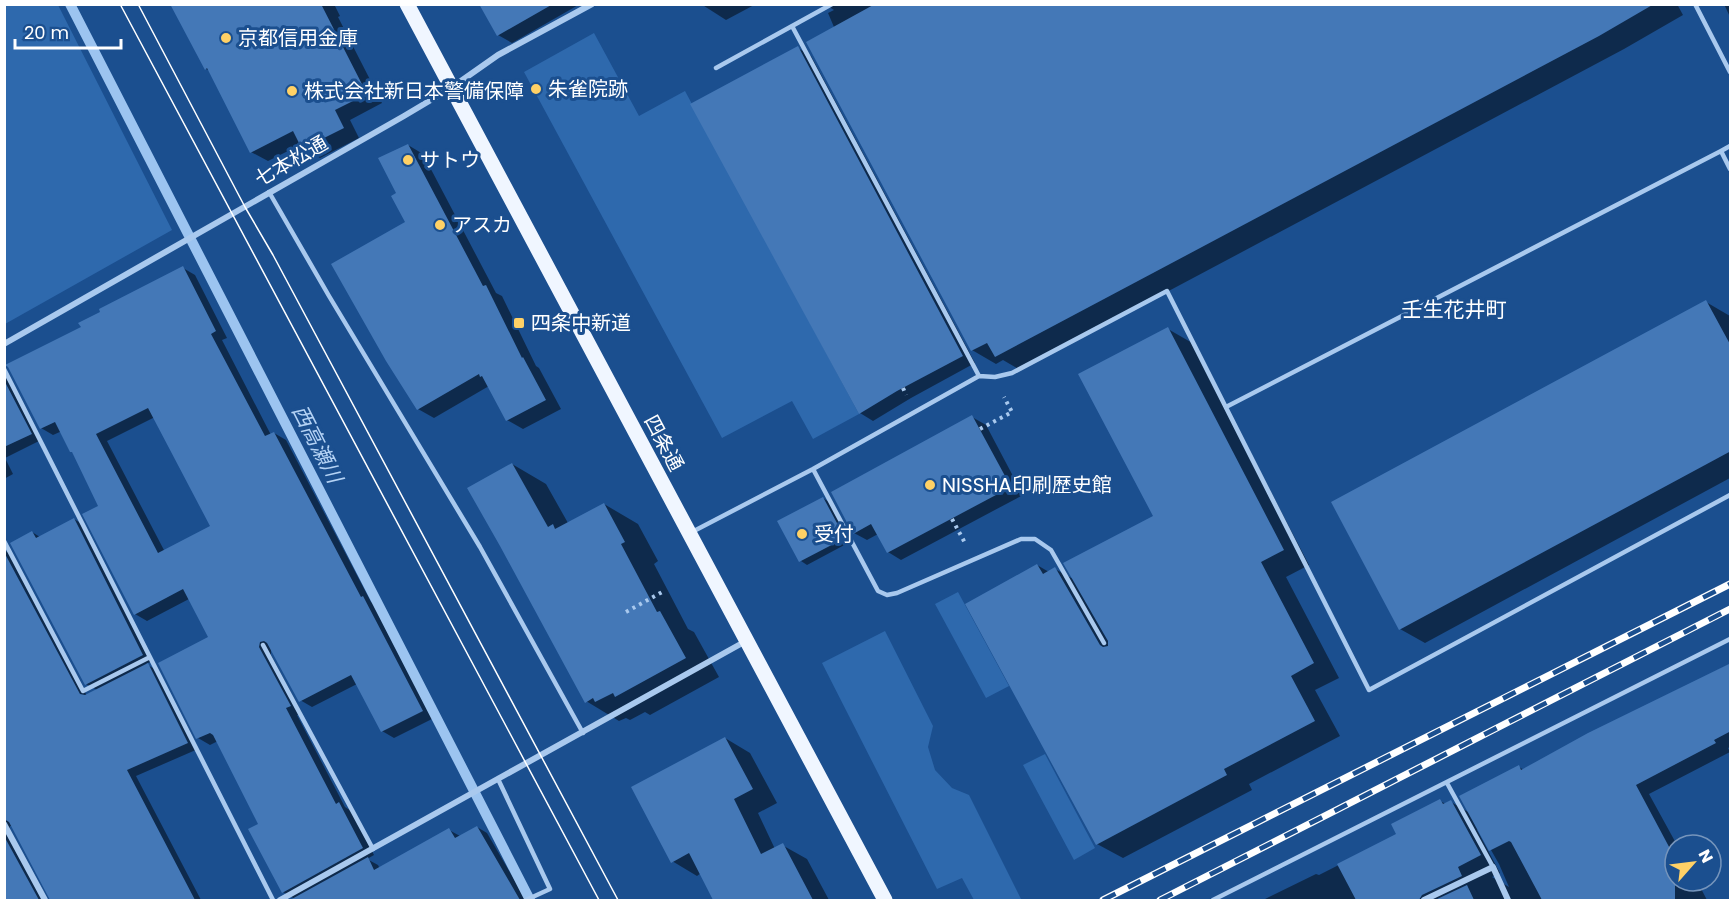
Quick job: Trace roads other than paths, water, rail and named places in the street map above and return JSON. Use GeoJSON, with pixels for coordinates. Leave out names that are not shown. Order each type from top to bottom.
{"type":"FeatureCollection","features":[{"type":"Feature","properties":{"kind":"main road","name":"四条通"},"geometry":{"type":"LineString","coordinates":[[407,4],[885,900]]}},
{"type":"Feature","properties":{"kind":"street","name":"七本松通"},"geometry":{"type":"LineString","coordinates":[[4,345],[451,88],[498,55],[592,4]]}},
{"type":"Feature","properties":{"kind":"street"},"geometry":{"type":"LineString","coordinates":[[280,900],[746,641]]}},
{"type":"Feature","properties":{"kind":"street"},"geometry":{"type":"LineString","coordinates":[[4,824],[45,900]]}},
{"type":"Feature","properties":{"kind":"street"},"geometry":{"type":"LineString","coordinates":[[1425,900],[1493,867],[1508,900]]}},
{"type":"Feature","properties":{"kind":"lane"},"geometry":{"type":"LineString","coordinates":[[716,68],[832,4]]}},
{"type":"Feature","properties":{"kind":"lane"},"geometry":{"type":"LineString","coordinates":[[1695,4],[1731,72]]}},
{"type":"Feature","properties":{"kind":"lane"},"geometry":{"type":"LineString","coordinates":[[792,26],[979,376]]}},
{"type":"Feature","properties":{"kind":"lane"},"geometry":{"type":"LineString","coordinates":[[1226,407],[1731,146]]}},
{"type":"Feature","properties":{"kind":"lane"},"geometry":{"type":"LineString","coordinates":[[1721,151],[1731,169]]}},
{"type":"Feature","properties":{"kind":"lane"},"geometry":{"type":"LineString","coordinates":[[269,192],[480,546],[583,733]]}},
{"type":"Feature","properties":{"kind":"lane"},"geometry":{"type":"LineString","coordinates":[[689,533],[813,469],[979,376],[995,377],[1012,373],[1167,291],[1369,690],[1731,495]]}},
{"type":"Feature","properties":{"kind":"lane"},"geometry":{"type":"LineString","coordinates":[[4,369],[273,900]]}},
{"type":"Feature","properties":{"kind":"lane"},"geometry":{"type":"LineString","coordinates":[[813,469],[878,591],[887,595],[897,593],[1021,539],[1035,539],[1051,550],[1104,643]]}},
{"type":"Feature","properties":{"kind":"lane"},"geometry":{"type":"LineString","coordinates":[[4,541],[83,691],[150,657]]}},
{"type":"Feature","properties":{"kind":"lane"},"geometry":{"type":"LineString","coordinates":[[1213,900],[1731,639]]}},
{"type":"Feature","properties":{"kind":"lane"},"geometry":{"type":"LineString","coordinates":[[263,645],[373,849]]}},
{"type":"Feature","properties":{"kind":"lane"},"geometry":{"type":"LineString","coordinates":[[498,779],[550,889],[526,900]]}},
{"type":"Feature","properties":{"kind":"lane"},"geometry":{"type":"LineString","coordinates":[[1447,783],[1493,867]]}},
{"type":"Feature","properties":{"kind":"waterway","name":"西高瀬川"},"geometry":{"type":"LineString","coordinates":[[70,4],[530,900]]}},
{"type":"Feature","properties":{"kind":"tram line"},"geometry":{"type":"LineString","coordinates":[[120,4],[599,900]]}},
{"type":"Feature","properties":{"kind":"tram line"},"geometry":{"type":"LineString","coordinates":[[138,4],[618,900]]}},
{"type":"Feature","properties":{"kind":"railway"},"geometry":{"type":"LineString","coordinates":[[1103,900],[1730,584]]}},
{"type":"Feature","properties":{"kind":"railway"},"geometry":{"type":"LineString","coordinates":[[1160,900],[1730,609]]}},
{"type":"Feature","properties":{"kind":"place","name":"京都信用金庫"},"geometry":{"type":"Point","coordinates":[226,38]}},
{"type":"Feature","properties":{"kind":"place","name":"朱雀院跡"},"geometry":{"type":"Point","coordinates":[536,89]}},
{"type":"Feature","properties":{"kind":"place","name":"株式会社新日本警備保障"},"geometry":{"type":"Point","coordinates":[292,91]}},
{"type":"Feature","properties":{"kind":"place","name":"サトウ"},"geometry":{"type":"Point","coordinates":[408,160]}},
{"type":"Feature","properties":{"kind":"place","name":"アスカ"},"geometry":{"type":"Point","coordinates":[440,225]}},
{"type":"Feature","properties":{"kind":"place","name":"四条中新道"},"geometry":{"type":"Point","coordinates":[519,323]}},
{"type":"Feature","properties":{"kind":"place","name":"NISSHA印刷歴史館"},"geometry":{"type":"Point","coordinates":[930,485]}},
{"type":"Feature","properties":{"kind":"place","name":"受付"},"geometry":{"type":"Point","coordinates":[802,534]}},
{"type":"Feature","properties":{"kind":"district","name":"壬生花井町"},"geometry":{"type":"Point","coordinates":[1454,310]}}]}
